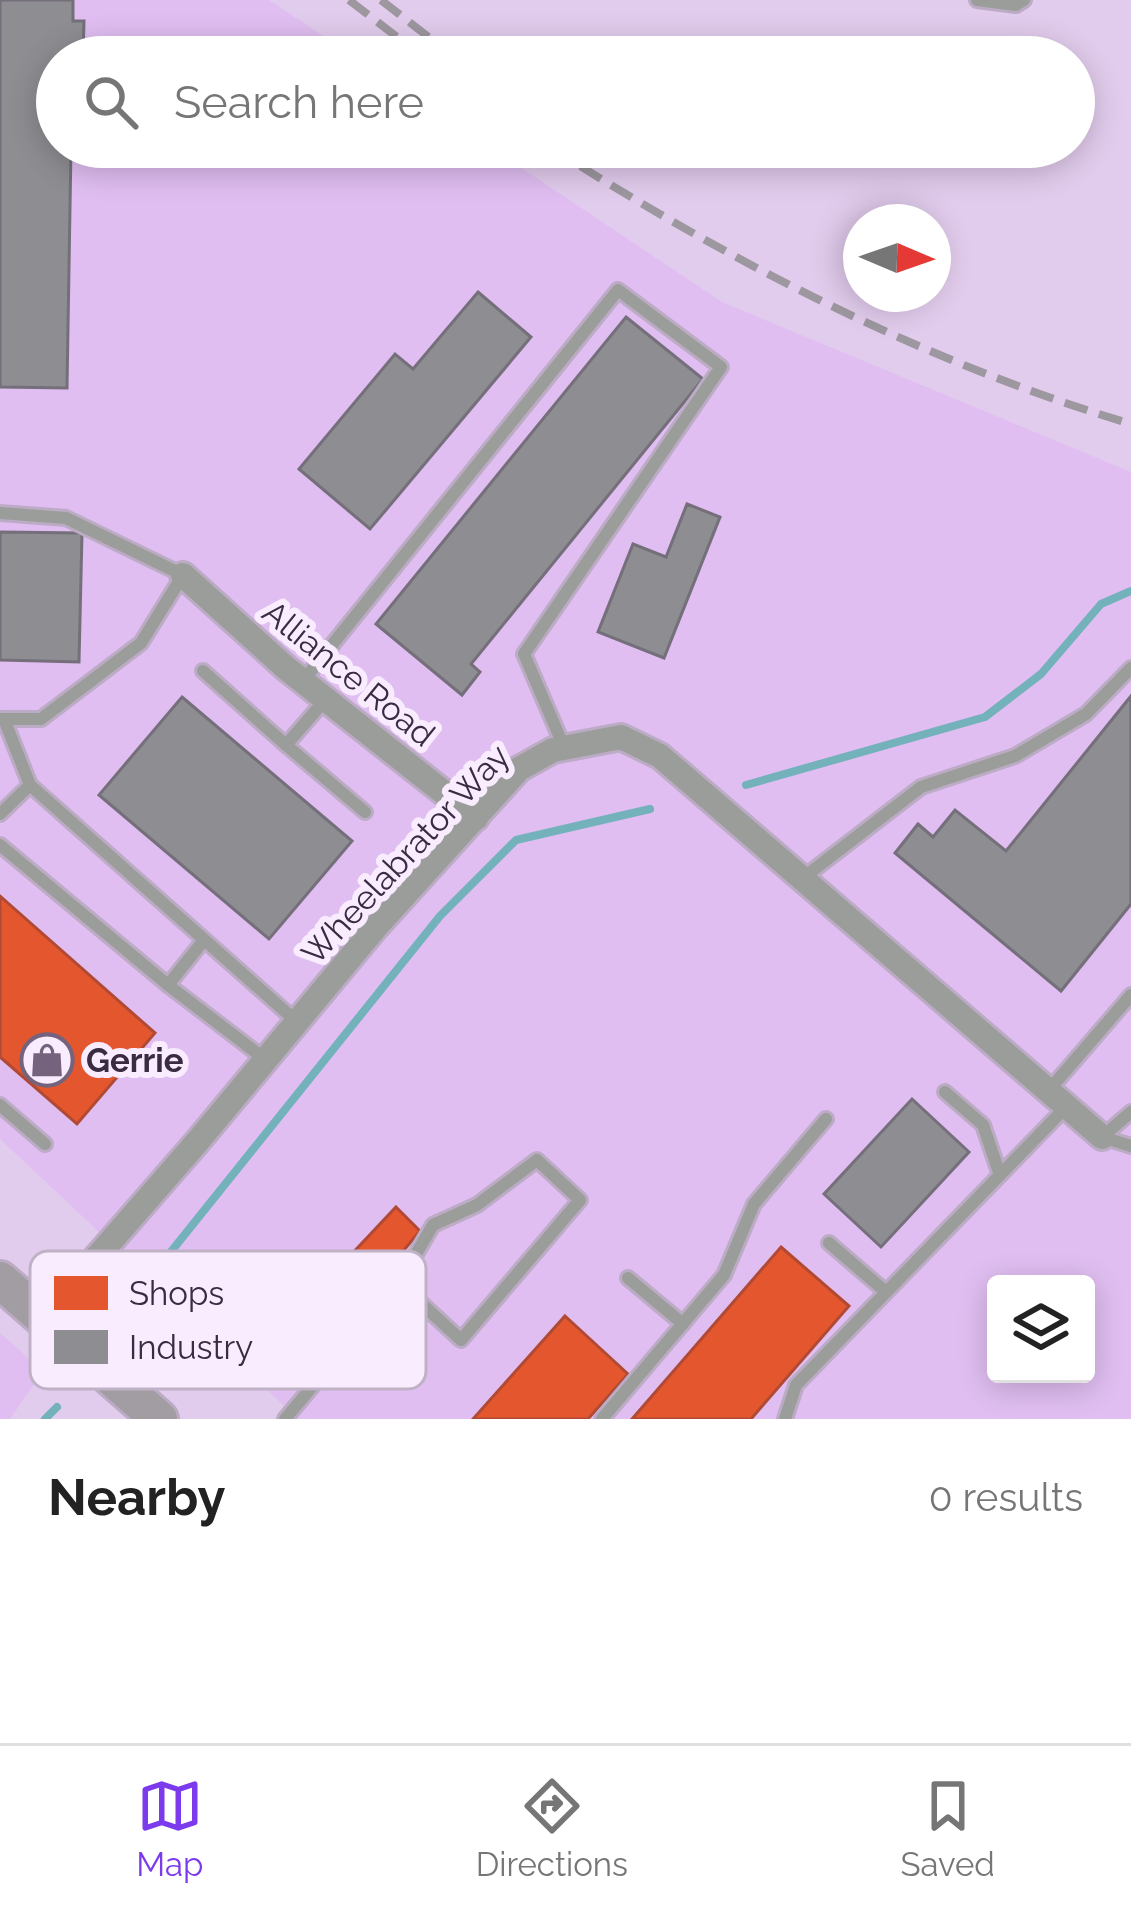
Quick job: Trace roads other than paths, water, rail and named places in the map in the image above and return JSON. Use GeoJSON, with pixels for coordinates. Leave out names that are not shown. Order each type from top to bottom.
{"type":"FeatureCollection","features":[{"type":"Feature","properties":{"kind":"main road"},"geometry":{"type":"LineString","coordinates":[[0,1280],[30,1306]]}},
{"type":"Feature","properties":{"kind":"main road"},"geometry":{"type":"LineString","coordinates":[[124,1389],[158,1419]]}},
{"type":"Feature","properties":{"kind":"street","name":"Alliance Road"},"geometry":{"type":"LineString","coordinates":[[183,575],[303,681],[476,818]]}},
{"type":"Feature","properties":{"kind":"street","name":"Wheelabrator Way"},"geometry":{"type":"LineString","coordinates":[[102,1251],[375,928],[519,769],[564,747],[621,736],[660,755],[1102,1137]]}},
{"type":"Feature","properties":{"kind":"lane"},"geometry":{"type":"LineString","coordinates":[[977,0],[1016,5],[1024,0]]}},
{"type":"Feature","properties":{"kind":"lane"},"geometry":{"type":"LineString","coordinates":[[303,681],[618,290],[722,368],[524,654],[564,747]]}},
{"type":"Feature","properties":{"kind":"lane"},"geometry":{"type":"LineString","coordinates":[[0,512],[66,518],[183,575],[141,643],[41,719],[2,719],[30,785],[297,1022]]}},
{"type":"Feature","properties":{"kind":"lane"},"geometry":{"type":"LineString","coordinates":[[803,878],[921,787],[1015,756],[1086,714],[1131,668]]}},
{"type":"Feature","properties":{"kind":"lane"},"geometry":{"type":"LineString","coordinates":[[203,671],[365,812]]}},
{"type":"Feature","properties":{"kind":"lane"},"geometry":{"type":"LineString","coordinates":[[286,745],[326,699]]}},
{"type":"Feature","properties":{"kind":"lane"},"geometry":{"type":"LineString","coordinates":[[0,814],[30,785]]}},
{"type":"Feature","properties":{"kind":"lane"},"geometry":{"type":"LineString","coordinates":[[0,845],[266,1060]]}},
{"type":"Feature","properties":{"kind":"lane"},"geometry":{"type":"LineString","coordinates":[[168,985],[204,940]]}},
{"type":"Feature","properties":{"kind":"lane"},"geometry":{"type":"LineString","coordinates":[[784,1419],[796,1385],[1000,1175],[1131,994]]}},
{"type":"Feature","properties":{"kind":"lane"},"geometry":{"type":"LineString","coordinates":[[945,1092],[983,1125],[1000,1175]]}},
{"type":"Feature","properties":{"kind":"lane"},"geometry":{"type":"LineString","coordinates":[[0,1105],[45,1144]]}},
{"type":"Feature","properties":{"kind":"lane"},"geometry":{"type":"LineString","coordinates":[[1102,1137],[1131,1112]]}},
{"type":"Feature","properties":{"kind":"lane"},"geometry":{"type":"LineString","coordinates":[[602,1419],[724,1275],[754,1204],[826,1119]]}},
{"type":"Feature","properties":{"kind":"lane"},"geometry":{"type":"LineString","coordinates":[[1102,1137],[1131,1147]]}},
{"type":"Feature","properties":{"kind":"lane"},"geometry":{"type":"LineString","coordinates":[[418,1251],[434,1225],[477,1205],[537,1160],[580,1200],[461,1340],[426,1308]]}},
{"type":"Feature","properties":{"kind":"lane"},"geometry":{"type":"LineString","coordinates":[[829,1244],[886,1292]]}},
{"type":"Feature","properties":{"kind":"lane"},"geometry":{"type":"LineString","coordinates":[[628,1278],[683,1324]]}},
{"type":"Feature","properties":{"kind":"lane"},"geometry":{"type":"LineString","coordinates":[[285,1419],[310,1389]]}},
{"type":"Feature","properties":{"kind":"waterway"},"geometry":{"type":"LineString","coordinates":[[746,785],[985,717],[1041,674],[1101,604],[1131,591]]}},
{"type":"Feature","properties":{"kind":"waterway"},"geometry":{"type":"LineString","coordinates":[[171,1251],[440,916],[516,840],[650,809]]}},
{"type":"Feature","properties":{"kind":"waterway"},"geometry":{"type":"LineString","coordinates":[[45,1419],[57,1407]]}},
{"type":"Feature","properties":{"kind":"railway"},"geometry":{"type":"LineString","coordinates":[[349,0],[396,36]]}},
{"type":"Feature","properties":{"kind":"railway"},"geometry":{"type":"LineString","coordinates":[[381,0],[427,36]]}},
{"type":"Feature","properties":{"kind":"railway"},"geometry":{"type":"LineString","coordinates":[[584,168],[831,306],[978,371],[1131,424]]}},
{"type":"Feature","properties":{"kind":"place","name":"Gerrie"},"geometry":{"type":"Point","coordinates":[47,1060]}}]}
